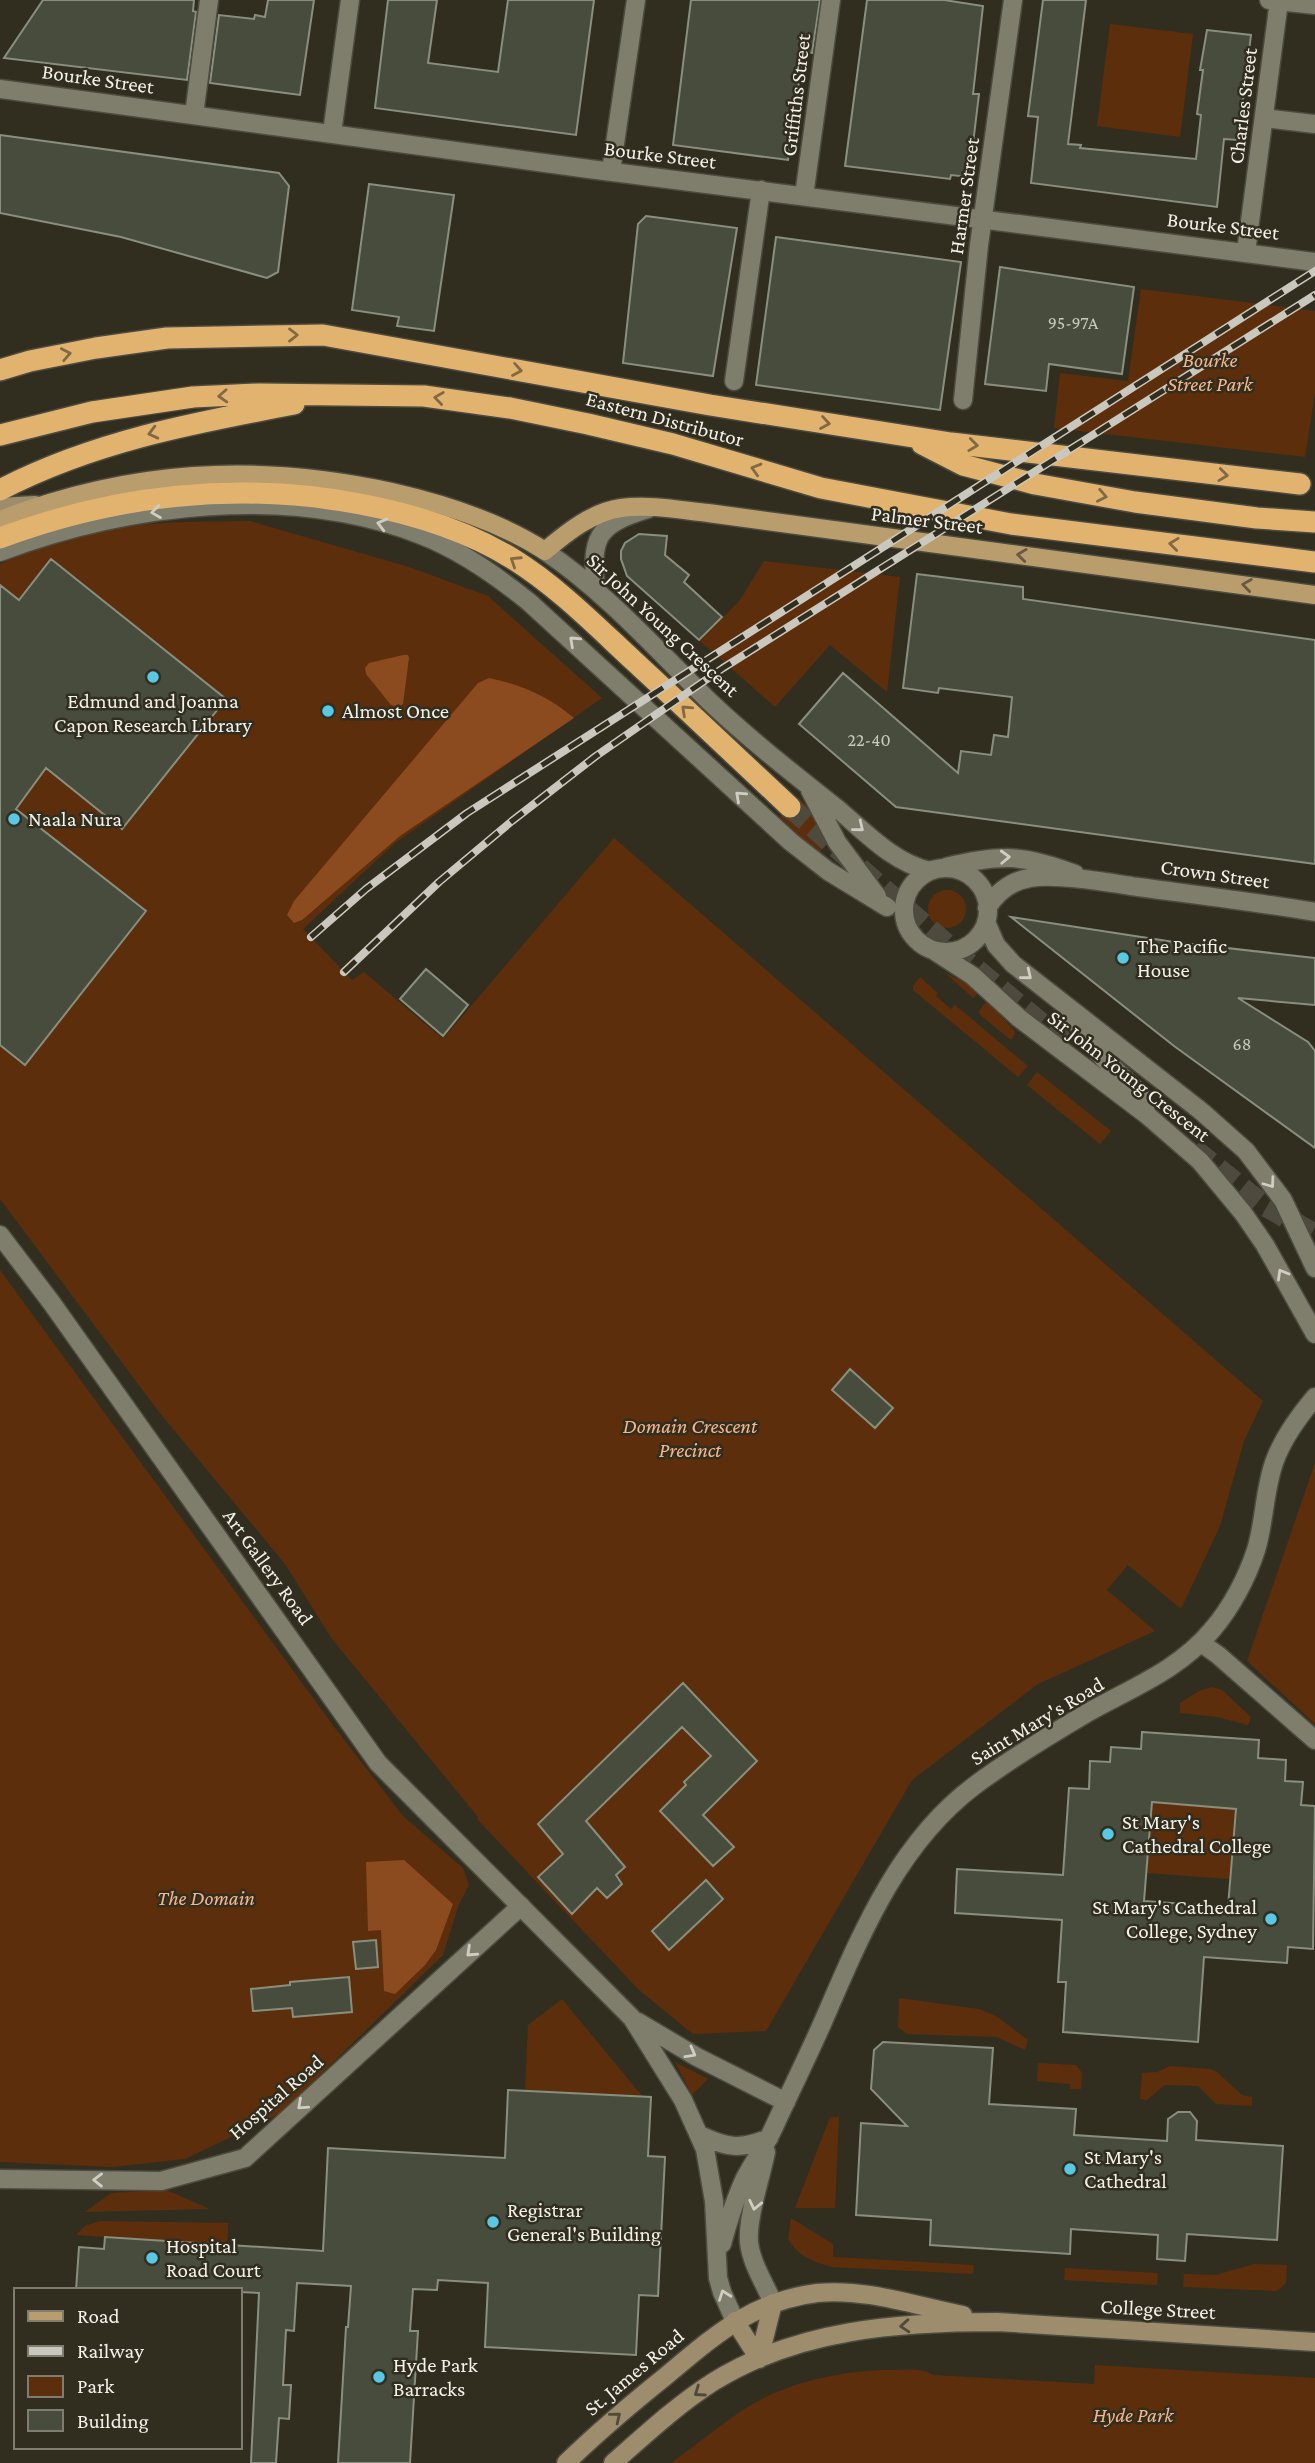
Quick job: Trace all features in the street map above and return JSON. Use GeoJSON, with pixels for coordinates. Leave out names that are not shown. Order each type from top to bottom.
{"type":"FeatureCollection","features":[{"type":"Feature","properties":{"kind":"highway","name":"Eastern Distributor"},"geometry":{"type":"LineString","coordinates":[[0,370],[83,351],[167,338],[323,335],[710,405],[905,436],[1300,484]]}},
{"type":"Feature","properties":{"kind":"highway"},"geometry":{"type":"LineString","coordinates":[[7,487],[56,464],[138,437],[340,394]]}},
{"type":"Feature","properties":{"kind":"highway","name":"Eastern Distributor"},"geometry":{"type":"LineString","coordinates":[[0,435],[140,403],[245,395],[424,396],[510,408],[588,424],[673,444],[821,488],[1011,524],[1315,562]]}},
{"type":"Feature","properties":{"kind":"highway"},"geometry":{"type":"LineString","coordinates":[[905,436],[963,465],[1035,484],[1135,502],[1257,518],[1315,522]]}},
{"type":"Feature","properties":{"kind":"highway"},"geometry":{"type":"LineString","coordinates":[[0,538],[43,522],[99,508],[149,499],[219,493],[273,492],[313,496],[372,506],[429,520],[494,548],[562,594],[789,807]]}},
{"type":"Feature","properties":{"kind":"main road","name":"Sir John Young Crescent"},"geometry":{"type":"LineString","coordinates":[[0,520],[41,504],[121,484],[170,476],[221,473],[321,478],[411,496],[469,513],[545,551]]}},
{"type":"Feature","properties":{"kind":"main road"},"geometry":{"type":"LineString","coordinates":[[0,507],[41,504]]}},
{"type":"Feature","properties":{"kind":"main road","name":"Palmer Street"},"geometry":{"type":"LineString","coordinates":[[545,551],[578,527],[606,512],[622,508],[650,508],[708,513],[1315,595]]}},
{"type":"Feature","properties":{"kind":"main road","name":"College Street"},"geometry":{"type":"LineString","coordinates":[[735,2320],[773,2303],[816,2293],[839,2292],[998,2322]]}},
{"type":"Feature","properties":{"kind":"main road"},"geometry":{"type":"LineString","coordinates":[[613,2463],[713,2382],[759,2359],[773,2303]]}},
{"type":"Feature","properties":{"kind":"main road"},"geometry":{"type":"LineString","coordinates":[[735,2320],[759,2359]]}},
{"type":"Feature","properties":{"kind":"main road","name":"St. James Road"},"geometry":{"type":"LineString","coordinates":[[566,2463],[603,2427],[735,2320]]}},
{"type":"Feature","properties":{"kind":"main road","name":"College Street"},"geometry":{"type":"LineString","coordinates":[[759,2359],[803,2343],[851,2331],[958,2322],[998,2322],[1315,2342]]}},
{"type":"Feature","properties":{"kind":"street"},"geometry":{"type":"LineString","coordinates":[[194,115],[209,0]]}},
{"type":"Feature","properties":{"kind":"street"},"geometry":{"type":"LineString","coordinates":[[332,133],[350,0]]}},
{"type":"Feature","properties":{"kind":"street"},"geometry":{"type":"LineString","coordinates":[[611,171],[636,0]]}},
{"type":"Feature","properties":{"kind":"street","name":"Griffiths Street"},"geometry":{"type":"LineString","coordinates":[[804,196],[831,0]]}},
{"type":"Feature","properties":{"kind":"street","name":"Harmer Street"},"geometry":{"type":"LineString","coordinates":[[963,400],[983,219],[1013,0]]}},
{"type":"Feature","properties":{"kind":"street","name":"Charles Street"},"geometry":{"type":"LineString","coordinates":[[1246,252],[1264,118],[1274,1],[1315,5]]}},
{"type":"Feature","properties":{"kind":"street","name":"Bourke Street"},"geometry":{"type":"LineString","coordinates":[[0,89],[1315,262]]}},
{"type":"Feature","properties":{"kind":"street"},"geometry":{"type":"LineString","coordinates":[[1264,118],[1315,124]]}},
{"type":"Feature","properties":{"kind":"street"},"geometry":{"type":"LineString","coordinates":[[734,381],[761,190]]}},
{"type":"Feature","properties":{"kind":"street"},"geometry":{"type":"LineString","coordinates":[[0,552],[96,523],[157,512],[218,506],[273,507],[334,513],[423,536],[489,572],[530,601],[791,842],[828,871],[887,906]]}},
{"type":"Feature","properties":{"kind":"street"},"geometry":{"type":"LineString","coordinates":[[596,590],[594,557],[601,533],[612,522],[650,508]]}},
{"type":"Feature","properties":{"kind":"street","name":"Sir John Young Crescent"},"geometry":{"type":"LineString","coordinates":[[545,551],[596,590],[710,702],[806,784],[893,854],[916,868],[934,870]]}},
{"type":"Feature","properties":{"kind":"street"},"geometry":{"type":"LineString","coordinates":[[806,784],[837,842],[865,881],[907,925],[917,940],[933,950],[942,952],[961,949],[977,938],[987,915],[980,886],[972,877],[950,869],[934,870],[921,877],[908,893],[905,904],[907,925]]}},
{"type":"Feature","properties":{"kind":"street","name":"Crown Street"},"geometry":{"type":"LineString","coordinates":[[934,870],[978,859],[1015,856],[1109,883]]}},
{"type":"Feature","properties":{"kind":"street","name":"Crown Street"},"geometry":{"type":"LineString","coordinates":[[987,915],[998,893],[1008,886],[1031,878],[1109,883],[1315,912]]}},
{"type":"Feature","properties":{"kind":"street","name":"Sir John Young Crescent"},"geometry":{"type":"LineString","coordinates":[[987,915],[991,937],[1003,954],[1201,1111],[1245,1151],[1283,1200],[1314,1264]]}},
{"type":"Feature","properties":{"kind":"street","name":"Sir John Young Crescent"},"geometry":{"type":"LineString","coordinates":[[933,950],[973,976],[1019,1018],[1147,1115],[1200,1161],[1243,1213],[1283,1275],[1315,1334]]}},
{"type":"Feature","properties":{"kind":"street"},"geometry":{"type":"LineString","coordinates":[[1064,1003],[1095,1049],[1141,1095],[1147,1115]]}},
{"type":"Feature","properties":{"kind":"street","name":"Art Gallery Road"},"geometry":{"type":"LineString","coordinates":[[0,1235],[51,1302],[379,1763],[632,2018]]}},
{"type":"Feature","properties":{"kind":"street","name":"Saint Mary's Road"},"geometry":{"type":"LineString","coordinates":[[718,2268],[726,2230],[746,2177],[769,2138],[866,1927],[899,1865],[932,1824],[971,1788],[1021,1752],[1137,1688],[1201,1643],[1224,1613],[1244,1578],[1256,1549],[1268,1480],[1275,1458],[1291,1427],[1315,1397]]}},
{"type":"Feature","properties":{"kind":"street"},"geometry":{"type":"LineString","coordinates":[[1201,1643],[1315,1740]]}},
{"type":"Feature","properties":{"kind":"street","name":"Hospital Road"},"geometry":{"type":"LineString","coordinates":[[0,2179],[160,2181],[245,2158],[521,1906]]}},
{"type":"Feature","properties":{"kind":"street"},"geometry":{"type":"LineString","coordinates":[[632,2018],[697,2057],[786,2102]]}},
{"type":"Feature","properties":{"kind":"street"},"geometry":{"type":"LineString","coordinates":[[632,2018],[670,2079],[705,2149],[713,2187],[722,2291],[735,2320]]}},
{"type":"Feature","properties":{"kind":"street"},"geometry":{"type":"LineString","coordinates":[[700,2135],[738,2147],[769,2138]]}},
{"type":"Feature","properties":{"kind":"street","name":"Saint Mary's Road"},"geometry":{"type":"LineString","coordinates":[[769,2138],[750,2226],[749,2244],[773,2303]]}},
{"type":"Feature","properties":{"kind":"green space"},"geometry":{"type":"Polygon","coordinates":[[[1110,24],[1193,34],[1180,137],[1097,126],[1110,24]]]}},
{"type":"Feature","properties":{"kind":"green space","name":"Bourke Street Park"},"geometry":{"type":"Polygon","coordinates":[[[1141,289],[1315,311],[1315,393],[1305,457],[1054,428],[1060,373],[1128,381],[1141,289]]]}},
{"type":"Feature","properties":{"kind":"green space","name":"Domain Crescent Precinct"},"geometry":{"type":"Polygon","coordinates":[[[250,521],[409,567],[488,596],[602,698],[395,843],[303,929],[352,980],[364,972],[443,1039],[614,838],[1263,1401],[1244,1441],[1220,1526],[1181,1609],[1128,1565],[1107,1590],[1155,1631],[1038,1684],[912,1780],[766,2031],[693,2034],[639,1990],[477,1819],[332,1639],[285,1564],[159,1412],[0,1199],[0,564],[55,543],[113,529],[164,523],[250,521]]]}},
{"type":"Feature","properties":{"kind":"green space"},"geometry":{"type":"Polygon","coordinates":[[[764,561],[900,577],[887,692],[830,645],[775,707],[700,641],[740,600],[764,561]]]}},
{"type":"Feature","properties":{"kind":"green space"},"geometry":{"type":"Polygon","coordinates":[[[798,798],[810,808],[831,840],[818,854],[780,817],[798,798]]]}},
{"type":"Feature","properties":{"kind":"green space"},"geometry":{"type":"Polygon","coordinates":[[[947,890],[961,895],[966,909],[961,923],[947,928],[933,923],[928,909],[933,895],[947,890]]]}},
{"type":"Feature","properties":{"kind":"green space"},"geometry":{"type":"Polygon","coordinates":[[[944,972],[967,984],[978,993],[973,998],[944,972]]]}},
{"type":"Feature","properties":{"kind":"green space"},"geometry":{"type":"Polygon","coordinates":[[[920,977],[951,1009],[955,1005],[1028,1066],[1018,1077],[913,990],[920,977]]]}},
{"type":"Feature","properties":{"kind":"green space"},"geometry":{"type":"Polygon","coordinates":[[[987,1001],[1014,1030],[1015,1034],[1011,1040],[980,1015],[979,1011],[987,1001]]]}},
{"type":"Feature","properties":{"kind":"green space"},"geometry":{"type":"Polygon","coordinates":[[[1037,1072],[1111,1131],[1100,1144],[1027,1085],[1037,1072]]]}},
{"type":"Feature","properties":{"kind":"green space","name":"The Domain"},"geometry":{"type":"Polygon","coordinates":[[[0,1270],[335,1728],[403,1816],[463,1868],[469,1885],[459,1904],[443,1955],[281,2113],[185,2159],[112,2167],[0,2162],[0,1270]]]}},
{"type":"Feature","properties":{"kind":"green space"},"geometry":{"type":"Polygon","coordinates":[[[1315,1463],[1315,1724],[1247,1661],[1315,1463]]]}},
{"type":"Feature","properties":{"kind":"green space"},"geometry":{"type":"Polygon","coordinates":[[[1212,1687],[1222,1690],[1251,1717],[1248,1725],[1217,1717],[1180,1713],[1180,1703],[1199,1691],[1212,1687]]]}},
{"type":"Feature","properties":{"kind":"green space"},"geometry":{"type":"Polygon","coordinates":[[[1152,1802],[1236,1809],[1230,1879],[1146,1873],[1152,1802]]]}},
{"type":"Feature","properties":{"kind":"green space"},"geometry":{"type":"Polygon","coordinates":[[[899,1998],[979,2009],[996,2016],[1028,2040],[1025,2050],[997,2037],[907,2034],[898,2027],[899,1998]]]}},
{"type":"Feature","properties":{"kind":"green space"},"geometry":{"type":"Polygon","coordinates":[[[562,1999],[643,2097],[525,2091],[528,2025],[562,1999]]]}},
{"type":"Feature","properties":{"kind":"green space"},"geometry":{"type":"Polygon","coordinates":[[[675,2062],[708,2079],[692,2095],[675,2062]]]}},
{"type":"Feature","properties":{"kind":"green space"},"geometry":{"type":"Polygon","coordinates":[[[1038,2063],[1076,2065],[1082,2073],[1081,2089],[1070,2089],[1070,2084],[1037,2081],[1038,2063]]]}},
{"type":"Feature","properties":{"kind":"green space"},"geometry":{"type":"Polygon","coordinates":[[[1170,2066],[1217,2072],[1242,2095],[1252,2097],[1252,2106],[1216,2104],[1198,2086],[1165,2085],[1147,2100],[1140,2099],[1142,2073],[1157,2072],[1170,2066]]]}},
{"type":"Feature","properties":{"kind":"green space"},"geometry":{"type":"Polygon","coordinates":[[[830,2117],[839,2117],[835,2208],[795,2208],[830,2117]]]}},
{"type":"Feature","properties":{"kind":"green space"},"geometry":{"type":"Polygon","coordinates":[[[166,2190],[210,2209],[85,2212],[111,2193],[166,2190]]]}},
{"type":"Feature","properties":{"kind":"green space"},"geometry":{"type":"Polygon","coordinates":[[[791,2218],[833,2244],[833,2257],[974,2265],[973,2274],[825,2265],[807,2258],[792,2245],[788,2239],[791,2218]]]}},
{"type":"Feature","properties":{"kind":"green space"},"geometry":{"type":"Polygon","coordinates":[[[100,2221],[228,2223],[227,2246],[76,2235],[85,2226],[100,2221]]]}},
{"type":"Feature","properties":{"kind":"green space"},"geometry":{"type":"Polygon","coordinates":[[[1254,2264],[1287,2265],[1286,2283],[1277,2291],[1183,2287],[1184,2274],[1216,2275],[1254,2264]]]}},
{"type":"Feature","properties":{"kind":"green space"},"geometry":{"type":"Polygon","coordinates":[[[1065,2268],[1158,2273],[1157,2285],[1064,2280],[1065,2268]]]}},
{"type":"Feature","properties":{"kind":"green space","name":"Hyde Park"},"geometry":{"type":"Polygon","coordinates":[[[1095,2365],[1315,2378],[1315,2463],[671,2463],[746,2408],[779,2391],[816,2379],[854,2372],[913,2370],[933,2375],[1094,2384],[1095,2365]]]}},
{"type":"Feature","properties":{"kind":"shaded area"},"geometry":{"type":"Polygon","coordinates":[[[408,655],[409,658],[403,704],[398,707],[391,705],[366,674],[365,668],[369,663],[408,655]]]}},
{"type":"Feature","properties":{"kind":"shaded area"},"geometry":{"type":"Polygon","coordinates":[[[489,678],[534,692],[574,718],[400,836],[302,920],[294,923],[287,915],[294,901],[478,683],[489,678]]]}},
{"type":"Feature","properties":{"kind":"shaded area"},"geometry":{"type":"Polygon","coordinates":[[[404,1860],[453,1904],[436,1950],[425,1965],[395,1994],[384,1991],[381,1930],[368,1931],[366,1862],[404,1860]]]}},
{"type":"Feature","properties":{"kind":"building"},"geometry":{"type":"Polygon","coordinates":[[[43,0],[194,0],[193,11],[196,12],[187,80],[4,58],[43,0]]]}},
{"type":"Feature","properties":{"kind":"building"},"geometry":{"type":"Polygon","coordinates":[[[268,0],[314,0],[300,95],[210,83],[219,15],[254,19],[255,15],[265,17],[268,0]]]}},
{"type":"Feature","properties":{"kind":"building"},"geometry":{"type":"Polygon","coordinates":[[[388,0],[437,0],[428,63],[498,72],[508,0],[594,0],[576,135],[375,108],[388,0]]]}},
{"type":"Feature","properties":{"kind":"building"},"geometry":{"type":"Polygon","coordinates":[[[691,0],[820,0],[812,53],[803,52],[788,160],[673,145],[691,0]]]}},
{"type":"Feature","properties":{"kind":"building"},"geometry":{"type":"Polygon","coordinates":[[[867,0],[944,0],[983,6],[973,94],[979,94],[969,177],[951,175],[950,179],[845,166],[867,0]]]}},
{"type":"Feature","properties":{"kind":"building"},"geometry":{"type":"Polygon","coordinates":[[[1043,0],[1086,0],[1068,144],[1081,145],[1080,148],[1196,159],[1201,115],[1197,114],[1203,70],[1200,70],[1207,30],[1251,35],[1238,140],[1224,139],[1217,207],[1031,183],[1038,117],[1028,116],[1043,0]]]}},
{"type":"Feature","properties":{"kind":"building"},"geometry":{"type":"Polygon","coordinates":[[[0,135],[279,173],[289,186],[278,272],[267,278],[121,237],[0,213],[0,135]]]}},
{"type":"Feature","properties":{"kind":"building"},"geometry":{"type":"Polygon","coordinates":[[[369,184],[454,195],[434,331],[397,326],[399,317],[352,310],[369,184]]]}},
{"type":"Feature","properties":{"kind":"building"},"geometry":{"type":"Polygon","coordinates":[[[646,216],[737,228],[713,376],[623,363],[638,224],[646,216]]]}},
{"type":"Feature","properties":{"kind":"building"},"geometry":{"type":"Polygon","coordinates":[[[776,237],[961,262],[940,410],[756,385],[776,237]]]}},
{"type":"Feature","properties":{"kind":"building"},"geometry":{"type":"Polygon","coordinates":[[[1000,267],[1134,287],[1122,374],[1049,364],[1046,391],[985,384],[1000,267]]]}},
{"type":"Feature","properties":{"kind":"building"},"geometry":{"type":"Polygon","coordinates":[[[639,534],[667,536],[665,555],[689,575],[684,582],[722,617],[699,640],[627,576],[621,551],[625,543],[639,534]]]}},
{"type":"Feature","properties":{"kind":"building","name":"Naala Nura"},"geometry":{"type":"Polygon","coordinates":[[[51,559],[226,699],[122,829],[46,768],[16,809],[146,911],[25,1065],[0,1045],[0,585],[19,600],[51,559]]]}},
{"type":"Feature","properties":{"kind":"building"},"geometry":{"type":"Polygon","coordinates":[[[917,574],[1023,587],[1023,599],[1315,640],[1315,864],[896,807],[799,724],[843,673],[958,773],[961,751],[991,755],[994,735],[1008,737],[1012,697],[939,688],[938,693],[903,688],[917,574]]]}},
{"type":"Feature","properties":{"kind":"building"},"geometry":{"type":"Polygon","coordinates":[[[1011,917],[1174,942],[1315,958],[1315,1005],[1238,998],[1308,1042],[1315,1051],[1315,1148],[1174,1046],[1011,917]]]}},
{"type":"Feature","properties":{"kind":"building"},"geometry":{"type":"Polygon","coordinates":[[[426,969],[468,1005],[443,1036],[400,999],[426,969]]]}},
{"type":"Feature","properties":{"kind":"building"},"geometry":{"type":"Polygon","coordinates":[[[850,1369],[893,1408],[875,1428],[832,1390],[850,1369]]]}},
{"type":"Feature","properties":{"kind":"building"},"geometry":{"type":"Polygon","coordinates":[[[683,1683],[757,1761],[703,1815],[734,1847],[713,1866],[660,1811],[686,1785],[684,1782],[711,1756],[682,1727],[586,1821],[625,1867],[616,1875],[622,1884],[607,1898],[597,1888],[572,1914],[538,1877],[563,1854],[538,1824],[683,1683]]]}},
{"type":"Feature","properties":{"kind":"building"},"geometry":{"type":"Polygon","coordinates":[[[1142,1732],[1259,1740],[1258,1758],[1286,1760],[1285,1781],[1303,1782],[1301,1805],[1315,1806],[1313,1949],[1288,1947],[1287,1963],[1204,1957],[1198,2042],[1063,2032],[1066,1982],[1058,1982],[1062,1920],[955,1913],[957,1869],[1063,1875],[1069,1788],[1089,1789],[1090,1761],[1110,1762],[1111,1747],[1141,1749],[1142,1732]],[[1152,1802],[1144,1901],[1228,1907],[1236,1809],[1152,1802]]]}},
{"type":"Feature","properties":{"kind":"building"},"geometry":{"type":"Polygon","coordinates":[[[706,1880],[723,1899],[669,1950],[652,1931],[706,1880]]]}},
{"type":"Feature","properties":{"kind":"building"},"geometry":{"type":"Polygon","coordinates":[[[376,1940],[378,1967],[356,1969],[353,1942],[376,1940]]]}},
{"type":"Feature","properties":{"kind":"building"},"geometry":{"type":"Polygon","coordinates":[[[349,1977],[352,2012],[293,2017],[292,2008],[253,2011],[251,1989],[290,1985],[290,1982],[349,1977]]]}},
{"type":"Feature","properties":{"kind":"building","name":"St Mary's Cathedral"},"geometry":{"type":"Polygon","coordinates":[[[883,2042],[993,2048],[989,2104],[1076,2109],[1074,2135],[1167,2141],[1168,2119],[1178,2112],[1190,2112],[1197,2121],[1196,2140],[1283,2146],[1277,2240],[1187,2234],[1185,2261],[1157,2259],[1158,2235],[1071,2229],[1070,2254],[930,2245],[931,2220],[856,2215],[861,2123],[907,2126],[871,2089],[874,2050],[883,2042]]]}},
{"type":"Feature","properties":{"kind":"building","name":"Registrar General's Building"},"geometry":{"type":"Polygon","coordinates":[[[508,2090],[651,2097],[648,2156],[665,2157],[658,2296],[639,2295],[636,2355],[485,2347],[488,2283],[438,2280],[437,2290],[413,2289],[410,2331],[418,2331],[410,2463],[338,2463],[351,2286],[297,2283],[294,2331],[286,2330],[283,2385],[291,2385],[289,2419],[279,2418],[276,2463],[251,2463],[259,2293],[242,2292],[242,2288],[76,2288],[79,2247],[104,2249],[105,2237],[323,2251],[328,2148],[505,2158],[508,2090]]]}},
{"type":"Feature","properties":{"kind":"tunnel"},"geometry":{"type":"LineString","coordinates":[[790,807],[958,954],[1069,1046]]}},
{"type":"Feature","properties":{"kind":"tunnel"},"geometry":{"type":"LineString","coordinates":[[1194,1149],[1265,1206],[1315,1234]]}},
{"type":"Feature","properties":{"kind":"railway"},"geometry":{"type":"LineString","coordinates":[[311,937],[366,889],[467,813],[1315,271]]}},
{"type":"Feature","properties":{"kind":"railway"},"geometry":{"type":"LineString","coordinates":[[344,972],[439,882],[596,756],[723,668],[1315,295]]}},
{"type":"Feature","properties":{"kind":"place","name":"Edmund and Joanna Capon Research Library"},"geometry":{"type":"Point","coordinates":[153,677]}},
{"type":"Feature","properties":{"kind":"place","name":"Almost Once"},"geometry":{"type":"Point","coordinates":[328,711]}},
{"type":"Feature","properties":{"kind":"place","name":"Naala Nura"},"geometry":{"type":"Point","coordinates":[14,819]}},
{"type":"Feature","properties":{"kind":"place","name":"The Pacific House"},"geometry":{"type":"Point","coordinates":[1123,958]}},
{"type":"Feature","properties":{"kind":"place","name":"St Mary's Cathedral College"},"geometry":{"type":"Point","coordinates":[1108,1834]}},
{"type":"Feature","properties":{"kind":"place","name":"St Mary's Cathedral College, Sydney"},"geometry":{"type":"Point","coordinates":[1271,1919]}},
{"type":"Feature","properties":{"kind":"place","name":"St Mary's Cathedral"},"geometry":{"type":"Point","coordinates":[1070,2169]}},
{"type":"Feature","properties":{"kind":"place","name":"Registrar General's Building"},"geometry":{"type":"Point","coordinates":[493,2222]}},
{"type":"Feature","properties":{"kind":"place","name":"Hospital Road Court"},"geometry":{"type":"Point","coordinates":[152,2258]}},
{"type":"Feature","properties":{"kind":"place","name":"Hyde Park Barracks"},"geometry":{"type":"Point","coordinates":[379,2377]}}]}
